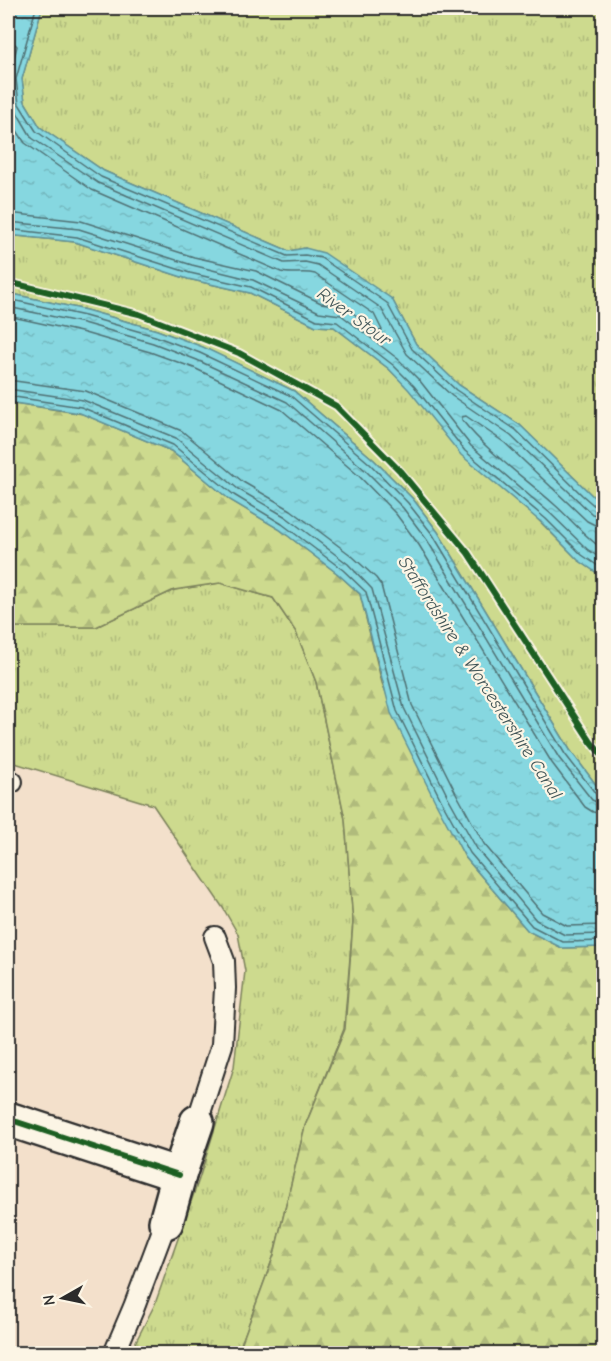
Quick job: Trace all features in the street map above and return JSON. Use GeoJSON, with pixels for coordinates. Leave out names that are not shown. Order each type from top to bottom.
{"type":"FeatureCollection","features":[{"type":"Feature","properties":{"kind":"street"},"geometry":{"type":"LineString","coordinates":[[8,1119],[179,1175]]}},
{"type":"Feature","properties":{"kind":"street"},"geometry":{"type":"LineString","coordinates":[[166,1222],[197,1122]]}},
{"type":"Feature","properties":{"kind":"lane"},"geometry":{"type":"LineString","coordinates":[[197,1122],[222,1045],[224,961],[215,937]]}},
{"type":"Feature","properties":{"kind":"lane"},"geometry":{"type":"LineString","coordinates":[[114,1353],[166,1222]]}},
{"type":"Feature","properties":{"kind":"green space"},"geometry":{"type":"Polygon","coordinates":[[[42,8],[603,8],[603,506],[520,425],[459,385],[416,344],[392,299],[305,248],[289,251],[104,171],[40,127],[25,102],[22,79],[42,8]]]}},
{"type":"Feature","properties":{"kind":"green space"},"geometry":{"type":"Polygon","coordinates":[[[8,235],[75,242],[188,279],[250,293],[316,326],[334,327],[389,369],[578,560],[603,577],[603,794],[570,750],[438,532],[413,499],[374,460],[294,391],[202,347],[157,330],[86,310],[8,293],[8,235]]]}},
{"type":"Feature","properties":{"kind":"green space"},"geometry":{"type":"Polygon","coordinates":[[[8,402],[83,414],[171,451],[230,500],[279,529],[338,574],[360,594],[382,683],[417,764],[465,857],[528,931],[562,948],[603,947],[603,1353],[238,1353],[274,1255],[305,1126],[345,1029],[353,922],[345,819],[316,682],[296,632],[273,598],[220,583],[174,590],[96,627],[14,627],[8,625],[8,402]]]}},
{"type":"Feature","properties":{"kind":"green space"},"geometry":{"type":"Polygon","coordinates":[[[220,583],[273,598],[296,632],[316,682],[345,819],[353,922],[344,1029],[305,1126],[274,1255],[238,1353],[130,1353],[155,1304],[199,1179],[234,1067],[245,971],[238,934],[153,805],[8,761],[8,626],[96,627],[174,590],[220,583]]]}},
{"type":"Feature","properties":{"kind":"water","name":"River Stour"},"geometry":{"type":"Polygon","coordinates":[[[16,8],[42,8],[22,79],[25,102],[40,127],[104,171],[289,251],[305,248],[324,253],[392,299],[416,344],[459,385],[520,425],[603,506],[603,577],[578,560],[542,523],[461,455],[409,390],[389,369],[334,327],[316,326],[250,293],[188,279],[75,242],[8,235],[8,43],[16,8]]]}},
{"type":"Feature","properties":{"kind":"water","name":"Staffordshire & Worcestershire Canal"},"geometry":{"type":"Polygon","coordinates":[[[8,293],[86,310],[157,330],[203,347],[294,391],[374,460],[413,499],[438,532],[570,750],[603,794],[603,947],[562,948],[528,931],[465,857],[391,713],[360,594],[338,574],[279,529],[230,500],[171,451],[80,413],[8,402],[8,293]]]}},
{"type":"Feature","properties":{"kind":"cycle path"},"geometry":{"type":"LineString","coordinates":[[8,282],[139,314],[239,353],[336,406],[400,471],[468,553],[591,742],[604,758]]}},
{"type":"Feature","properties":{"kind":"cycle path"},"geometry":{"type":"LineString","coordinates":[[8,1119],[179,1175]]}}]}
